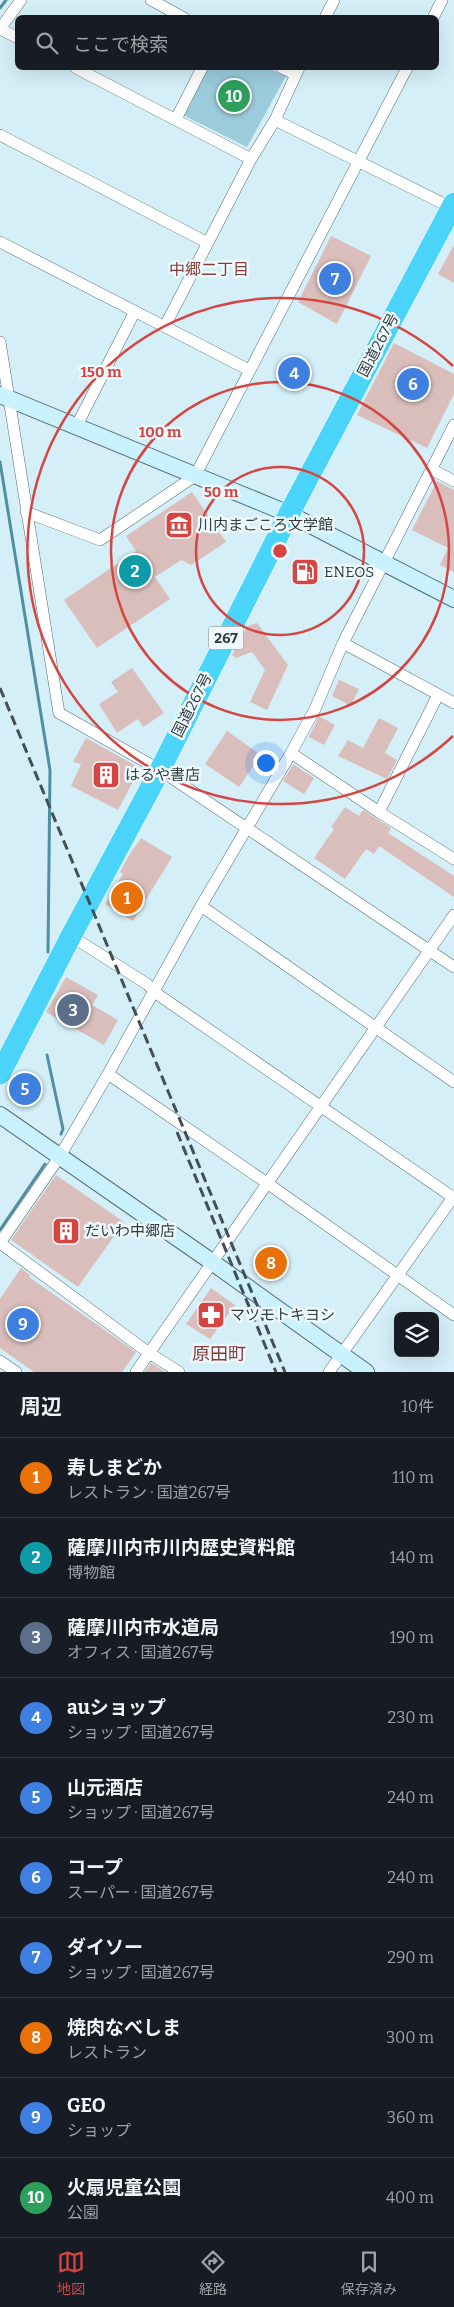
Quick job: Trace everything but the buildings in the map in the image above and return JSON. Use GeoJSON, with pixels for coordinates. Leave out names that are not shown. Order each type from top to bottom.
{"type":"FeatureCollection","features":[{"type":"Feature","properties":{"kind":"highway","name":"国道267号"},"geometry":{"type":"LineString","coordinates":[[0,1074],[160,770],[289,514],[453,207]]}},
{"type":"Feature","properties":{"kind":"street"},"geometry":{"type":"LineString","coordinates":[[15,36],[0,29],[21,0]]}},
{"type":"Feature","properties":{"kind":"street"},"geometry":{"type":"LineString","coordinates":[[151,0],[178,15]]}},
{"type":"Feature","properties":{"kind":"street"},"geometry":{"type":"LineString","coordinates":[[326,15],[334,0]]}},
{"type":"Feature","properties":{"kind":"street"},"geometry":{"type":"LineString","coordinates":[[434,15],[442,0]]}},
{"type":"Feature","properties":{"kind":"street"},"geometry":{"type":"LineString","coordinates":[[80,70],[251,159]]}},
{"type":"Feature","properties":{"kind":"street"},"geometry":{"type":"LineString","coordinates":[[176,119],[201,70]]}},
{"type":"Feature","properties":{"kind":"street"},"geometry":{"type":"LineString","coordinates":[[26,512],[100,540],[195,476],[406,70]]}},
{"type":"Feature","properties":{"kind":"street"},"geometry":{"type":"LineString","coordinates":[[165,326],[251,159],[275,120],[297,71]]}},
{"type":"Feature","properties":{"kind":"street"},"geometry":{"type":"LineString","coordinates":[[275,120],[453,207]]}},
{"type":"Feature","properties":{"kind":"street"},"geometry":{"type":"LineString","coordinates":[[0,135],[208,243]]}},
{"type":"Feature","properties":{"kind":"street"},"geometry":{"type":"LineString","coordinates":[[0,242],[249,370]]}},
{"type":"Feature","properties":{"kind":"street"},"geometry":{"type":"LineString","coordinates":[[76,427],[135,311]]}},
{"type":"Feature","properties":{"kind":"street"},"geometry":{"type":"LineString","coordinates":[[0,342],[3,397],[26,512],[59,713],[160,770],[454,967]]}},
{"type":"Feature","properties":{"kind":"street"},"geometry":{"type":"LineString","coordinates":[[3,397],[289,514],[454,599]]}},
{"type":"Feature","properties":{"kind":"street"},"geometry":{"type":"LineString","coordinates":[[179,1372],[149,1353],[0,1243],[60,1156],[108,1074],[201,906],[291,753],[315,709],[343,643],[382,563],[454,425]]}},
{"type":"Feature","properties":{"kind":"street"},"geometry":{"type":"LineString","coordinates":[[431,469],[454,481]]}},
{"type":"Feature","properties":{"kind":"street"},"geometry":{"type":"LineString","coordinates":[[343,643],[454,703]]}},
{"type":"Feature","properties":{"kind":"street"},"geometry":{"type":"LineString","coordinates":[[379,812],[438,695]]}},
{"type":"Feature","properties":{"kind":"street"},"geometry":{"type":"LineString","coordinates":[[291,753],[454,860]]}},
{"type":"Feature","properties":{"kind":"street"},"geometry":{"type":"LineString","coordinates":[[201,906],[454,1082]]}},
{"type":"Feature","properties":{"kind":"street"},"geometry":{"type":"LineString","coordinates":[[136,1372],[454,915]]}},
{"type":"Feature","properties":{"kind":"street"},"geometry":{"type":"LineString","coordinates":[[71,936],[454,1197],[340,1354],[329,1372]]}},
{"type":"Feature","properties":{"kind":"street"},"geometry":{"type":"LineString","coordinates":[[108,1074],[454,1315]]}},
{"type":"Feature","properties":{"kind":"street"},"geometry":{"type":"LineString","coordinates":[[0,1115],[212,1262],[366,1372]]}},
{"type":"Feature","properties":{"kind":"street"},"geometry":{"type":"LineString","coordinates":[[0,1361],[16,1372]]}},
{"type":"Feature","properties":{"kind":"shaded area"},"geometry":{"type":"Polygon","coordinates":[[[206,70],[272,70],[286,76],[247,147],[183,115],[206,70]]]}},
{"type":"Feature","properties":{"kind":"waterway"},"geometry":{"type":"LineString","coordinates":[[0,8],[6,0]]}},
{"type":"Feature","properties":{"kind":"waterway"},"geometry":{"type":"LineString","coordinates":[[0,462],[50,770],[48,952]]}},
{"type":"Feature","properties":{"kind":"waterway"},"geometry":{"type":"LineString","coordinates":[[47,1055],[63,1129],[61,1134]]}},
{"type":"Feature","properties":{"kind":"waterway"},"geometry":{"type":"LineString","coordinates":[[0,1230],[45,1164]]}},
{"type":"Feature","properties":{"kind":"railway"},"geometry":{"type":"LineString","coordinates":[[0,688],[285,1372]]}},
{"type":"Feature","properties":{"kind":"railway"},"geometry":{"type":"LineString","coordinates":[[177,1132],[276,1372]]}},
{"type":"Feature","properties":{"kind":"place","name":"火扇児童公園"},"geometry":{"type":"Point","coordinates":[234,96]}},
{"type":"Feature","properties":{"kind":"place","name":"ダイソー"},"geometry":{"type":"Point","coordinates":[335,279]}},
{"type":"Feature","properties":{"kind":"place","name":"auショップ"},"geometry":{"type":"Point","coordinates":[294,373]}},
{"type":"Feature","properties":{"kind":"place","name":"コープ"},"geometry":{"type":"Point","coordinates":[413,384]}},
{"type":"Feature","properties":{"kind":"place","name":"川内まごころ文学館"},"geometry":{"type":"Point","coordinates":[179,525]}},
{"type":"Feature","properties":{"kind":"place","name":"薩摩川内市川内歴史資料館"},"geometry":{"type":"Point","coordinates":[135,571]}},
{"type":"Feature","properties":{"kind":"place","name":"ENEOS"},"geometry":{"type":"Point","coordinates":[305,572]}},
{"type":"Feature","properties":{"kind":"place","name":"はるや書店"},"geometry":{"type":"Point","coordinates":[106,775]}},
{"type":"Feature","properties":{"kind":"place","name":"寿しまどか"},"geometry":{"type":"Point","coordinates":[127,898]}},
{"type":"Feature","properties":{"kind":"place","name":"薩摩川内市水道局"},"geometry":{"type":"Point","coordinates":[73,1010]}},
{"type":"Feature","properties":{"kind":"place","name":"山元酒店"},"geometry":{"type":"Point","coordinates":[25,1089]}},
{"type":"Feature","properties":{"kind":"place","name":"だいわ中郷店"},"geometry":{"type":"Point","coordinates":[66,1231]}},
{"type":"Feature","properties":{"kind":"place","name":"焼肉なべしま"},"geometry":{"type":"Point","coordinates":[271,1263]}},
{"type":"Feature","properties":{"kind":"place","name":"マツモトキヨシ"},"geometry":{"type":"Point","coordinates":[211,1315]}},
{"type":"Feature","properties":{"kind":"place","name":"GEO"},"geometry":{"type":"Point","coordinates":[23,1324]}},
{"type":"Feature","properties":{"kind":"district","name":"中郷二丁目"},"geometry":{"type":"Point","coordinates":[209,269]}},
{"type":"Feature","properties":{"kind":"district","name":"原田町"},"geometry":{"type":"Point","coordinates":[219,1354]}}]}
